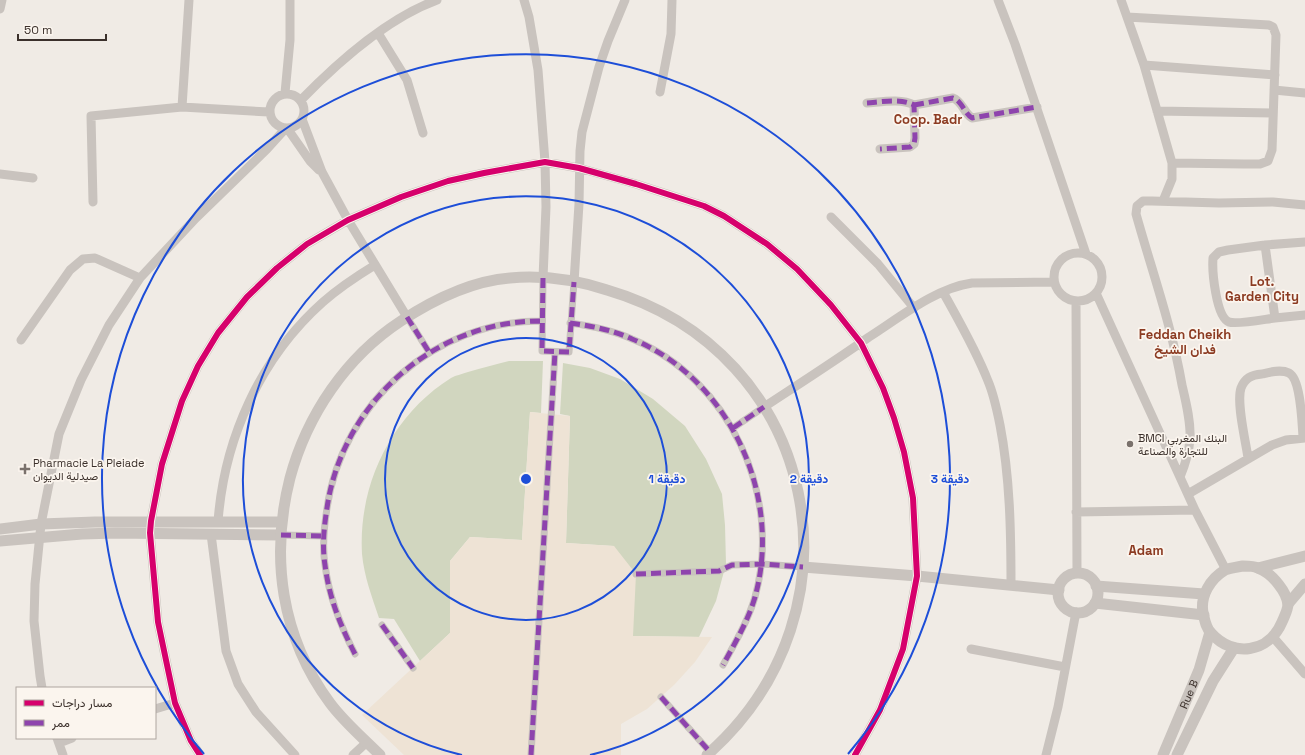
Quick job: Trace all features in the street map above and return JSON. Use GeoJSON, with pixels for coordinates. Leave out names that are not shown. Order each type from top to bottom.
{"type":"FeatureCollection","features":[{"type":"Feature","properties":{"kind":"street"},"geometry":{"type":"LineString","coordinates":[[0,9],[2,0]]}},
{"type":"Feature","properties":{"kind":"street"},"geometry":{"type":"LineString","coordinates":[[182,107],[189,0]]}},
{"type":"Feature","properties":{"kind":"street"},"geometry":{"type":"LineString","coordinates":[[285,93],[290,40],[290,0]]}},
{"type":"Feature","properties":{"kind":"street"},"geometry":{"type":"LineString","coordinates":[[301,100],[338,64],[378,33],[405,15],[437,0]]}},
{"type":"Feature","properties":{"kind":"street"},"geometry":{"type":"LineString","coordinates":[[524,0],[529,17],[538,70],[545,162],[546,207],[542,351],[554,352],[569,352],[579,204],[579,168],[582,132],[592,92],[608,41],[625,0]]}},
{"type":"Feature","properties":{"kind":"street"},"geometry":{"type":"LineString","coordinates":[[660,92],[670,34],[672,0]]}},
{"type":"Feature","properties":{"kind":"street"},"geometry":{"type":"LineString","coordinates":[[998,0],[1037,107],[1086,254]]}},
{"type":"Feature","properties":{"kind":"street"},"geometry":{"type":"LineString","coordinates":[[1121,0],[1144,65],[1172,163],[1172,179],[1163,201]]}},
{"type":"Feature","properties":{"kind":"street"},"geometry":{"type":"LineString","coordinates":[[1127,17],[1270,24],[1275,30],[1277,40],[1272,150],[1270,158],[1266,162],[1260,164],[1172,163]]}},
{"type":"Feature","properties":{"kind":"street"},"geometry":{"type":"LineString","coordinates":[[378,33],[406,80],[423,133]]}},
{"type":"Feature","properties":{"kind":"street"},"geometry":{"type":"LineString","coordinates":[[1144,65],[1275,75]]}},
{"type":"Feature","properties":{"kind":"street"},"geometry":{"type":"LineString","coordinates":[[1274,90],[1305,93]]}},
{"type":"Feature","properties":{"kind":"street"},"geometry":{"type":"LineString","coordinates":[[42,687],[34,621],[35,584],[41,524],[59,434],[81,380],[109,325],[140,278],[196,218],[267,149],[286,128],[298,124],[302,119],[304,106],[301,100],[296,96],[285,93],[275,97],[269,112],[271,119],[275,124],[286,128],[310,161],[322,172]]}},
{"type":"Feature","properties":{"kind":"street"},"geometry":{"type":"LineString","coordinates":[[866,103],[898,101],[914,105],[953,98],[958,101],[972,118],[1037,107]]}},
{"type":"Feature","properties":{"kind":"street"},"geometry":{"type":"LineString","coordinates":[[880,149],[910,146],[914,144],[916,138],[914,105]]}},
{"type":"Feature","properties":{"kind":"street"},"geometry":{"type":"LineString","coordinates":[[93,202],[91,116],[182,107],[269,112]]}},
{"type":"Feature","properties":{"kind":"street"},"geometry":{"type":"LineString","coordinates":[[1157,111],[1273,114]]}},
{"type":"Feature","properties":{"kind":"street"},"geometry":{"type":"LineString","coordinates":[[302,119],[322,172],[348,220],[429,352]]}},
{"type":"Feature","properties":{"kind":"street"},"geometry":{"type":"LineString","coordinates":[[200,755],[191,741],[175,703],[158,622],[150,533],[162,464],[182,401],[198,366],[218,333],[247,297],[277,268],[307,244],[348,220],[401,197],[448,181],[484,172],[545,162],[579,168],[636,184],[704,206],[724,216],[767,244],[796,269],[831,305],[861,343],[883,388],[904,452],[913,498],[917,576],[903,649],[880,710],[855,755]]}},
{"type":"Feature","properties":{"kind":"street"},"geometry":{"type":"LineString","coordinates":[[0,174],[33,178]]}},
{"type":"Feature","properties":{"kind":"street"},"geometry":{"type":"LineString","coordinates":[[1180,477],[1188,452],[1190,438],[1185,400],[1176,351],[1165,309],[1136,214],[1136,209],[1140,202],[1163,201],[1219,203],[1273,202],[1305,205]]}},
{"type":"Feature","properties":{"kind":"street"},"geometry":{"type":"LineString","coordinates":[[831,217],[878,264],[914,308]]}},
{"type":"Feature","properties":{"kind":"street"},"geometry":{"type":"LineString","coordinates":[[1305,242],[1265,245],[1219,252],[1213,258],[1212,269],[1220,312],[1224,319],[1230,323],[1305,315]]}},
{"type":"Feature","properties":{"kind":"street"},"geometry":{"type":"LineString","coordinates":[[1265,245],[1275,318]]}},
{"type":"Feature","properties":{"kind":"street"},"geometry":{"type":"LineString","coordinates":[[1069,254],[1086,254],[1092,257],[1100,268],[1102,281],[1096,293],[1091,298],[1084,301],[1069,300],[1057,289],[1054,282],[1054,273],[1057,265],[1069,254]]}},
{"type":"Feature","properties":{"kind":"street"},"geometry":{"type":"LineString","coordinates":[[21,340],[70,270],[83,259],[95,258],[140,278]]}},
{"type":"Feature","properties":{"kind":"street"},"geometry":{"type":"LineString","coordinates":[[218,522],[219,502],[232,448],[249,400],[262,376],[295,330],[323,302],[342,287],[375,265]]}},
{"type":"Feature","properties":{"kind":"street"},"geometry":{"type":"LineString","coordinates":[[380,755],[332,706],[315,680],[295,639],[284,600],[280,560],[281,522],[289,481],[295,460],[306,433],[323,401],[363,351],[378,337],[430,303],[468,288],[508,278],[543,278],[603,288],[637,300],[673,318],[689,329],[735,368],[764,407],[786,448],[797,484],[804,527],[803,567],[796,612],[788,637],[775,667],[762,690],[741,720],[710,754],[661,697]]}},
{"type":"Feature","properties":{"kind":"street"},"geometry":{"type":"LineString","coordinates":[[733,428],[914,308],[943,292],[960,285],[972,283],[1054,282]]}},
{"type":"Feature","properties":{"kind":"street"},"geometry":{"type":"LineString","coordinates":[[943,292],[989,382],[997,410],[1004,448],[1008,490],[1012,585]]}},
{"type":"Feature","properties":{"kind":"street"},"geometry":{"type":"LineString","coordinates":[[1096,293],[1195,510],[1226,570]]}},
{"type":"Feature","properties":{"kind":"street"},"geometry":{"type":"LineString","coordinates":[[1076,301],[1077,573]]}},
{"type":"Feature","properties":{"kind":"street"},"geometry":{"type":"LineString","coordinates":[[355,654],[342,628],[332,602],[325,565],[324,527],[329,492],[340,458],[356,426],[377,398],[402,372],[429,352],[462,336],[496,325],[532,320],[542,321]]}},
{"type":"Feature","properties":{"kind":"street"},"geometry":{"type":"LineString","coordinates":[[570,323],[600,328],[620,334],[633,339],[663,355],[690,376],[713,400],[733,428],[748,459],[757,491],[762,525],[761,564],[755,597],[742,632],[723,665]]}},
{"type":"Feature","properties":{"kind":"street"},"geometry":{"type":"LineString","coordinates":[[531,755],[554,352]]}},
{"type":"Feature","properties":{"kind":"street"},"geometry":{"type":"LineString","coordinates":[[1188,494],[1272,444],[1304,438],[1297,387],[1293,376],[1289,373],[1280,371],[1252,375],[1245,380],[1240,389],[1240,403],[1248,458]]}},
{"type":"Feature","properties":{"kind":"street"},"geometry":{"type":"LineString","coordinates":[[1076,512],[1195,510]]}},
{"type":"Feature","properties":{"kind":"street"},"geometry":{"type":"LineString","coordinates":[[0,529],[41,524],[151,521],[281,522]]}},
{"type":"Feature","properties":{"kind":"street"},"geometry":{"type":"LineString","coordinates":[[0,541],[82,534],[150,533],[324,536]]}},
{"type":"Feature","properties":{"kind":"street"},"geometry":{"type":"LineString","coordinates":[[211,534],[226,651],[238,684],[256,712],[295,755]]}},
{"type":"Feature","properties":{"kind":"street"},"geometry":{"type":"LineString","coordinates":[[1305,556],[1258,568],[1243,566],[1226,570],[1210,583],[1204,594],[1202,606],[1206,624],[1210,632],[1220,642],[1234,648],[1252,649],[1268,642],[1278,632],[1288,604],[1305,584]]}},
{"type":"Feature","properties":{"kind":"street"},"geometry":{"type":"LineString","coordinates":[[636,574],[719,572],[732,566],[761,564],[917,576],[1059,590]]}},
{"type":"Feature","properties":{"kind":"street"},"geometry":{"type":"LineString","coordinates":[[1258,568],[1275,579],[1283,591],[1288,604]]}},
{"type":"Feature","properties":{"kind":"street"},"geometry":{"type":"LineString","coordinates":[[1077,573],[1088,576],[1092,579],[1096,586],[1098,594],[1095,603],[1085,612],[1069,610],[1061,602],[1059,597],[1059,590],[1062,581],[1066,577],[1077,573]]}},
{"type":"Feature","properties":{"kind":"street"},"geometry":{"type":"LineString","coordinates":[[1096,586],[1204,594]]}},
{"type":"Feature","properties":{"kind":"street"},"geometry":{"type":"LineString","coordinates":[[1095,603],[1204,615]]}},
{"type":"Feature","properties":{"kind":"street"},"geometry":{"type":"LineString","coordinates":[[1046,755],[1058,707],[1076,612]]}},
{"type":"Feature","properties":{"kind":"street"},"geometry":{"type":"LineString","coordinates":[[382,625],[412,668]]}},
{"type":"Feature","properties":{"kind":"street","name":"Rue B"},"geometry":{"type":"LineString","coordinates":[[1163,755],[1199,670],[1210,632]]}},
{"type":"Feature","properties":{"kind":"street"},"geometry":{"type":"LineString","coordinates":[[1273,637],[1305,674]]}},
{"type":"Feature","properties":{"kind":"street","name":"Rue B"},"geometry":{"type":"LineString","coordinates":[[1177,755],[1213,681],[1234,648]]}},
{"type":"Feature","properties":{"kind":"street"},"geometry":{"type":"LineString","coordinates":[[971,649],[1065,667]]}},
{"type":"Feature","properties":{"kind":"street"},"geometry":{"type":"LineString","coordinates":[[156,709],[175,703]]}},
{"type":"Feature","properties":{"kind":"street"},"geometry":{"type":"LineString","coordinates":[[58,740],[63,755]]}},
{"type":"Feature","properties":{"kind":"street"},"geometry":{"type":"LineString","coordinates":[[353,755],[367,742]]}},
{"type":"Feature","properties":{"kind":"green space"},"geometry":{"type":"Polygon","coordinates":[[[509,361],[543,361],[541,413],[530,412],[522,540],[470,537],[450,561],[450,633],[420,661],[394,619],[379,618],[366,578],[362,554],[362,528],[366,502],[373,477],[383,454],[396,431],[412,411],[430,393],[455,376],[509,361]]]}},
{"type":"Feature","properties":{"kind":"green space"},"geometry":{"type":"Polygon","coordinates":[[[563,363],[590,368],[620,379],[653,399],[685,426],[706,459],[722,494],[725,525],[726,564],[716,601],[699,637],[633,636],[614,546],[566,543],[570,416],[560,414],[563,363]]]}},
{"type":"Feature","properties":{"kind":"shaded area"},"geometry":{"type":"Polygon","coordinates":[[[530,412],[570,416],[566,543],[614,546],[636,574],[633,636],[712,637],[695,662],[674,685],[647,709],[621,724],[621,755],[404,755],[362,715],[450,633],[450,561],[470,537],[522,540],[530,412]]]}},
{"type":"Feature","properties":{"kind":"marked path"},"geometry":{"type":"LineString","coordinates":[[914,105],[953,98],[959,102],[972,118],[1037,107]]}},
{"type":"Feature","properties":{"kind":"marked path"},"geometry":{"type":"LineString","coordinates":[[867,103],[897,101],[914,105],[914,144],[910,147],[880,149]]}},
{"type":"Feature","properties":{"kind":"marked path"},"geometry":{"type":"LineString","coordinates":[[543,278],[542,351],[569,352],[574,282]]}},
{"type":"Feature","properties":{"kind":"marked path"},"geometry":{"type":"LineString","coordinates":[[407,317],[429,352]]}},
{"type":"Feature","properties":{"kind":"marked path"},"geometry":{"type":"LineString","coordinates":[[355,654],[340,622],[332,600],[324,558],[324,529],[327,508],[336,470],[352,434],[373,402],[400,375],[431,352],[465,335],[503,324],[542,321]]}},
{"type":"Feature","properties":{"kind":"marked path"},"geometry":{"type":"LineString","coordinates":[[570,323],[617,333],[667,357],[696,382],[721,412],[741,445],[754,482],[761,520],[762,559],[755,597],[749,615],[723,665]]}},
{"type":"Feature","properties":{"kind":"marked path"},"geometry":{"type":"LineString","coordinates":[[531,755],[555,352]]}},
{"type":"Feature","properties":{"kind":"marked path"},"geometry":{"type":"LineString","coordinates":[[733,428],[764,407]]}},
{"type":"Feature","properties":{"kind":"marked path"},"geometry":{"type":"LineString","coordinates":[[281,535],[324,536]]}},
{"type":"Feature","properties":{"kind":"marked path"},"geometry":{"type":"LineString","coordinates":[[636,574],[719,571],[732,565],[761,564],[803,567]]}},
{"type":"Feature","properties":{"kind":"marked path"},"geometry":{"type":"LineString","coordinates":[[382,625],[413,668]]}},
{"type":"Feature","properties":{"kind":"marked path"},"geometry":{"type":"LineString","coordinates":[[661,697],[710,752]]}},
{"type":"Feature","properties":{"kind":"cycle path"},"geometry":{"type":"LineString","coordinates":[[200,755],[191,741],[175,703],[158,622],[150,533],[162,464],[182,401],[198,366],[218,333],[247,297],[277,268],[307,244],[348,220],[401,197],[448,181],[545,162],[579,168],[636,184],[704,206],[724,216],[767,244],[797,269],[831,305],[861,343],[883,388],[904,452],[913,498],[917,576],[903,649],[880,710],[855,755]]}},
{"type":"Feature","properties":{"kind":"place","name":"BMCI البنك المغربي للتجارة والصناعة"},"geometry":{"type":"Point","coordinates":[1130,444]}},
{"type":"Feature","properties":{"kind":"place","name":"Pharmacie La Pleiade صيدلية الديوان"},"geometry":{"type":"Point","coordinates":[25,469]}},
{"type":"Feature","properties":{"kind":"district","name":"Coop. Badr"},"geometry":{"type":"Point","coordinates":[928,119]}},
{"type":"Feature","properties":{"kind":"district","name":"Lot. Garden City"},"geometry":{"type":"Point","coordinates":[1262,288]}},
{"type":"Feature","properties":{"kind":"district","name":"Feddan Cheikh فدان الشيخ"},"geometry":{"type":"Point","coordinates":[1185,342]}},
{"type":"Feature","properties":{"kind":"district","name":"Adam"},"geometry":{"type":"Point","coordinates":[1146,550]}}]}
